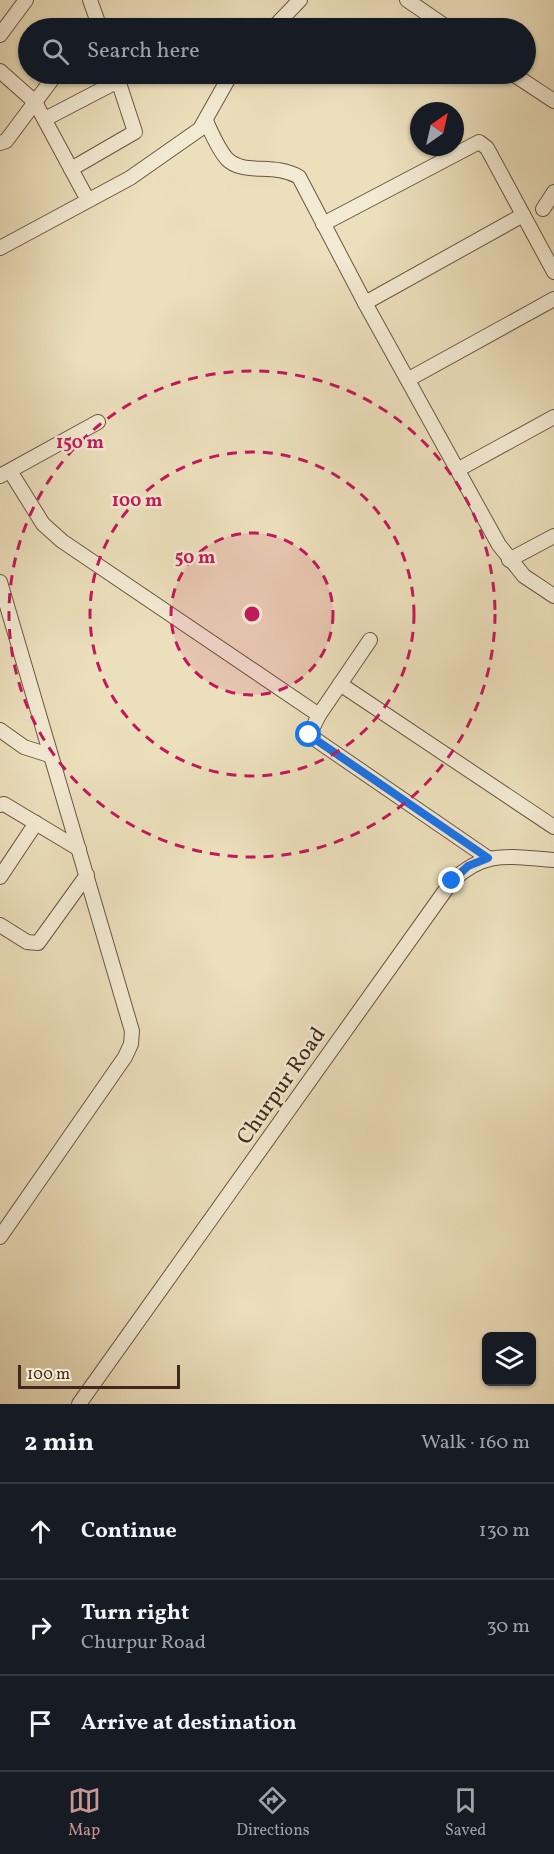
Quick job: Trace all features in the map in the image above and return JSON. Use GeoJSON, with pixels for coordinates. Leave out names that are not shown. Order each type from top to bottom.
{"type":"FeatureCollection","features":[{"type":"Feature","properties":{"kind":"street"},"geometry":{"type":"LineString","coordinates":[[0,35],[26,0]]}},
{"type":"Feature","properties":{"kind":"street"},"geometry":{"type":"LineString","coordinates":[[90,0],[94,18]]}},
{"type":"Feature","properties":{"kind":"street"},"geometry":{"type":"LineString","coordinates":[[283,18],[300,0]]}},
{"type":"Feature","properties":{"kind":"street"},"geometry":{"type":"LineString","coordinates":[[406,0],[433,18]]}},
{"type":"Feature","properties":{"kind":"street"},"geometry":{"type":"LineString","coordinates":[[0,71],[35,102],[84,193]]}},
{"type":"Feature","properties":{"kind":"street"},"geometry":{"type":"LineString","coordinates":[[0,143],[6,141],[48,84]]}},
{"type":"Feature","properties":{"kind":"street"},"geometry":{"type":"LineString","coordinates":[[45,119],[105,84]]}},
{"type":"Feature","properties":{"kind":"street"},"geometry":{"type":"LineString","coordinates":[[71,169],[129,138],[135,132],[119,84]]}},
{"type":"Feature","properties":{"kind":"street"},"geometry":{"type":"LineString","coordinates":[[0,248],[161,158],[203,125],[224,84]]}},
{"type":"Feature","properties":{"kind":"street"},"geometry":{"type":"LineString","coordinates":[[528,84],[554,101]]}},
{"type":"Feature","properties":{"kind":"street"},"geometry":{"type":"LineString","coordinates":[[203,125],[225,157],[233,164],[246,168],[278,168],[298,177],[365,303],[509,560],[524,576],[554,596]]}},
{"type":"Feature","properties":{"kind":"street"},"geometry":{"type":"LineString","coordinates":[[323,224],[475,142],[488,148],[554,272]]}},
{"type":"Feature","properties":{"kind":"street"},"geometry":{"type":"LineString","coordinates":[[543,209],[554,192]]}},
{"type":"Feature","properties":{"kind":"street"},"geometry":{"type":"LineString","coordinates":[[365,303],[523,215]]}},
{"type":"Feature","properties":{"kind":"street"},"geometry":{"type":"LineString","coordinates":[[409,379],[554,299]]}},
{"type":"Feature","properties":{"kind":"street"},"geometry":{"type":"LineString","coordinates":[[459,469],[554,417]]}},
{"type":"Feature","properties":{"kind":"street"},"geometry":{"type":"LineString","coordinates":[[98,422],[5,474],[43,524],[62,541],[319,715]]}},
{"type":"Feature","properties":{"kind":"street"},"geometry":{"type":"LineString","coordinates":[[509,560],[554,536]]}},
{"type":"Feature","properties":{"kind":"street"},"geometry":{"type":"LineString","coordinates":[[0,582],[132,1031],[131,1044],[125,1058],[0,1237]]}},
{"type":"Feature","properties":{"kind":"street"},"geometry":{"type":"LineString","coordinates":[[370,640],[309,732],[313,740],[488,858],[554,860]]}},
{"type":"Feature","properties":{"kind":"street"},"geometry":{"type":"LineString","coordinates":[[340,684],[554,827]]}},
{"type":"Feature","properties":{"kind":"street"},"geometry":{"type":"LineString","coordinates":[[0,730],[24,747],[49,755]]}},
{"type":"Feature","properties":{"kind":"street"},"geometry":{"type":"LineString","coordinates":[[0,805],[4,804],[79,849]]}},
{"type":"Feature","properties":{"kind":"street"},"geometry":{"type":"LineString","coordinates":[[0,877],[36,823]]}},
{"type":"Feature","properties":{"kind":"street","name":"Churpur Road"},"geometry":{"type":"LineString","coordinates":[[79,1404],[445,890],[468,866],[488,858]]}},
{"type":"Feature","properties":{"kind":"street"},"geometry":{"type":"LineString","coordinates":[[0,925],[27,942],[38,943],[87,874]]}},
{"type":"Feature","properties":{"kind":"route"},"geometry":{"type":"LineString","coordinates":[[309,735],[313,740],[488,858],[468,866],[452,881]]}}]}
